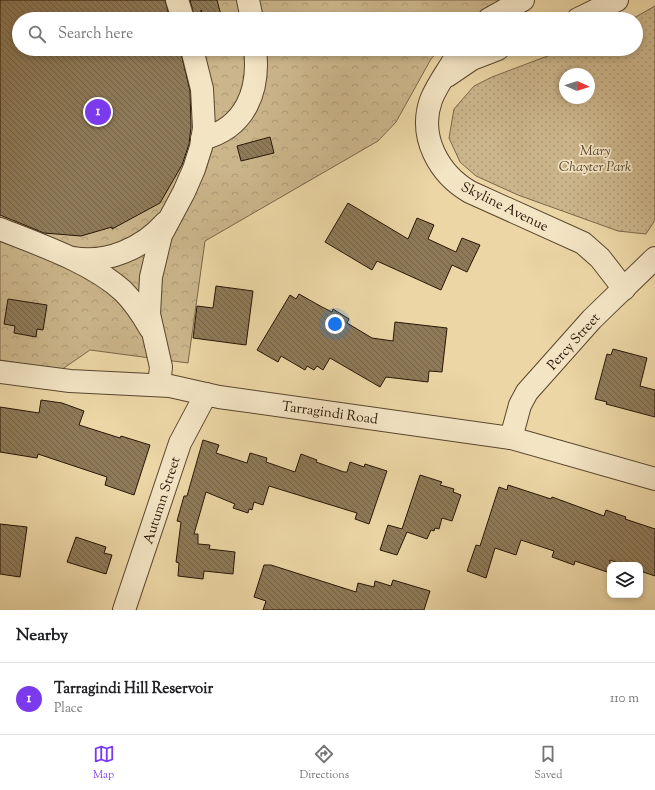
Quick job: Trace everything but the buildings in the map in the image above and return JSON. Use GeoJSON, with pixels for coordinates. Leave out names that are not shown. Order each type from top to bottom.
{"type":"FeatureCollection","features":[{"type":"Feature","properties":{"kind":"street"},"geometry":{"type":"LineString","coordinates":[[177,0],[181,12]]}},
{"type":"Feature","properties":{"kind":"street"},"geometry":{"type":"LineString","coordinates":[[248,0],[251,12]]}},
{"type":"Feature","properties":{"kind":"street"},"geometry":{"type":"LineString","coordinates":[[501,12],[522,0]]}},
{"type":"Feature","properties":{"kind":"street"},"geometry":{"type":"LineString","coordinates":[[592,12],[617,0]]}},
{"type":"Feature","properties":{"kind":"street"},"geometry":{"type":"LineString","coordinates":[[159,385],[161,367],[152,330],[149,298],[151,277],[161,235],[172,216],[194,169],[202,139],[204,117],[202,89],[194,56]]}},
{"type":"Feature","properties":{"kind":"street"},"geometry":{"type":"LineString","coordinates":[[202,139],[216,136],[228,128],[245,109],[252,93],[256,77],[256,56]]}},
{"type":"Feature","properties":{"kind":"street","name":"Skyline Avenue"},"geometry":{"type":"LineString","coordinates":[[456,56],[431,100],[428,122],[428,133],[435,156],[450,178],[470,192],[583,243],[600,258],[624,289]]}},
{"type":"Feature","properties":{"kind":"street"},"geometry":{"type":"LineString","coordinates":[[444,78],[466,63],[482,56]]}},
{"type":"Feature","properties":{"kind":"street"},"geometry":{"type":"LineString","coordinates":[[0,229],[71,258],[84,259],[119,254],[128,251],[145,241],[172,216]]}},
{"type":"Feature","properties":{"kind":"street"},"geometry":{"type":"LineString","coordinates":[[58,253],[96,272],[122,290],[135,304],[152,330]]}},
{"type":"Feature","properties":{"kind":"street","name":"Percy Street"},"geometry":{"type":"LineString","coordinates":[[511,438],[520,405],[527,392],[592,319],[655,258]]}},
{"type":"Feature","properties":{"kind":"street","name":"Tarragindi Road"},"geometry":{"type":"LineString","coordinates":[[0,372],[70,381],[159,385],[191,389],[206,394],[511,438],[655,479]]}},
{"type":"Feature","properties":{"kind":"street","name":"Autumn Street"},"geometry":{"type":"LineString","coordinates":[[124,610],[180,443],[206,394]]}},
{"type":"Feature","properties":{"kind":"green space"},"geometry":{"type":"Polygon","coordinates":[[[0,0],[498,1],[484,12],[12,12],[12,56],[434,56],[396,122],[378,141],[205,241],[188,363],[90,350],[61,370],[0,360],[0,0]]]}},
{"type":"Feature","properties":{"kind":"green space","name":"Mary Chayter Park"},"geometry":{"type":"Polygon","coordinates":[[[655,6],[655,220],[646,234],[618,231],[518,195],[476,176],[460,162],[449,138],[454,109],[474,86],[492,77],[548,56],[643,56],[643,13],[655,6]]]}},
{"type":"Feature","properties":{"kind":"place","name":"Tarragindi Hill Reservoir"},"geometry":{"type":"Point","coordinates":[98,112]}}]}
